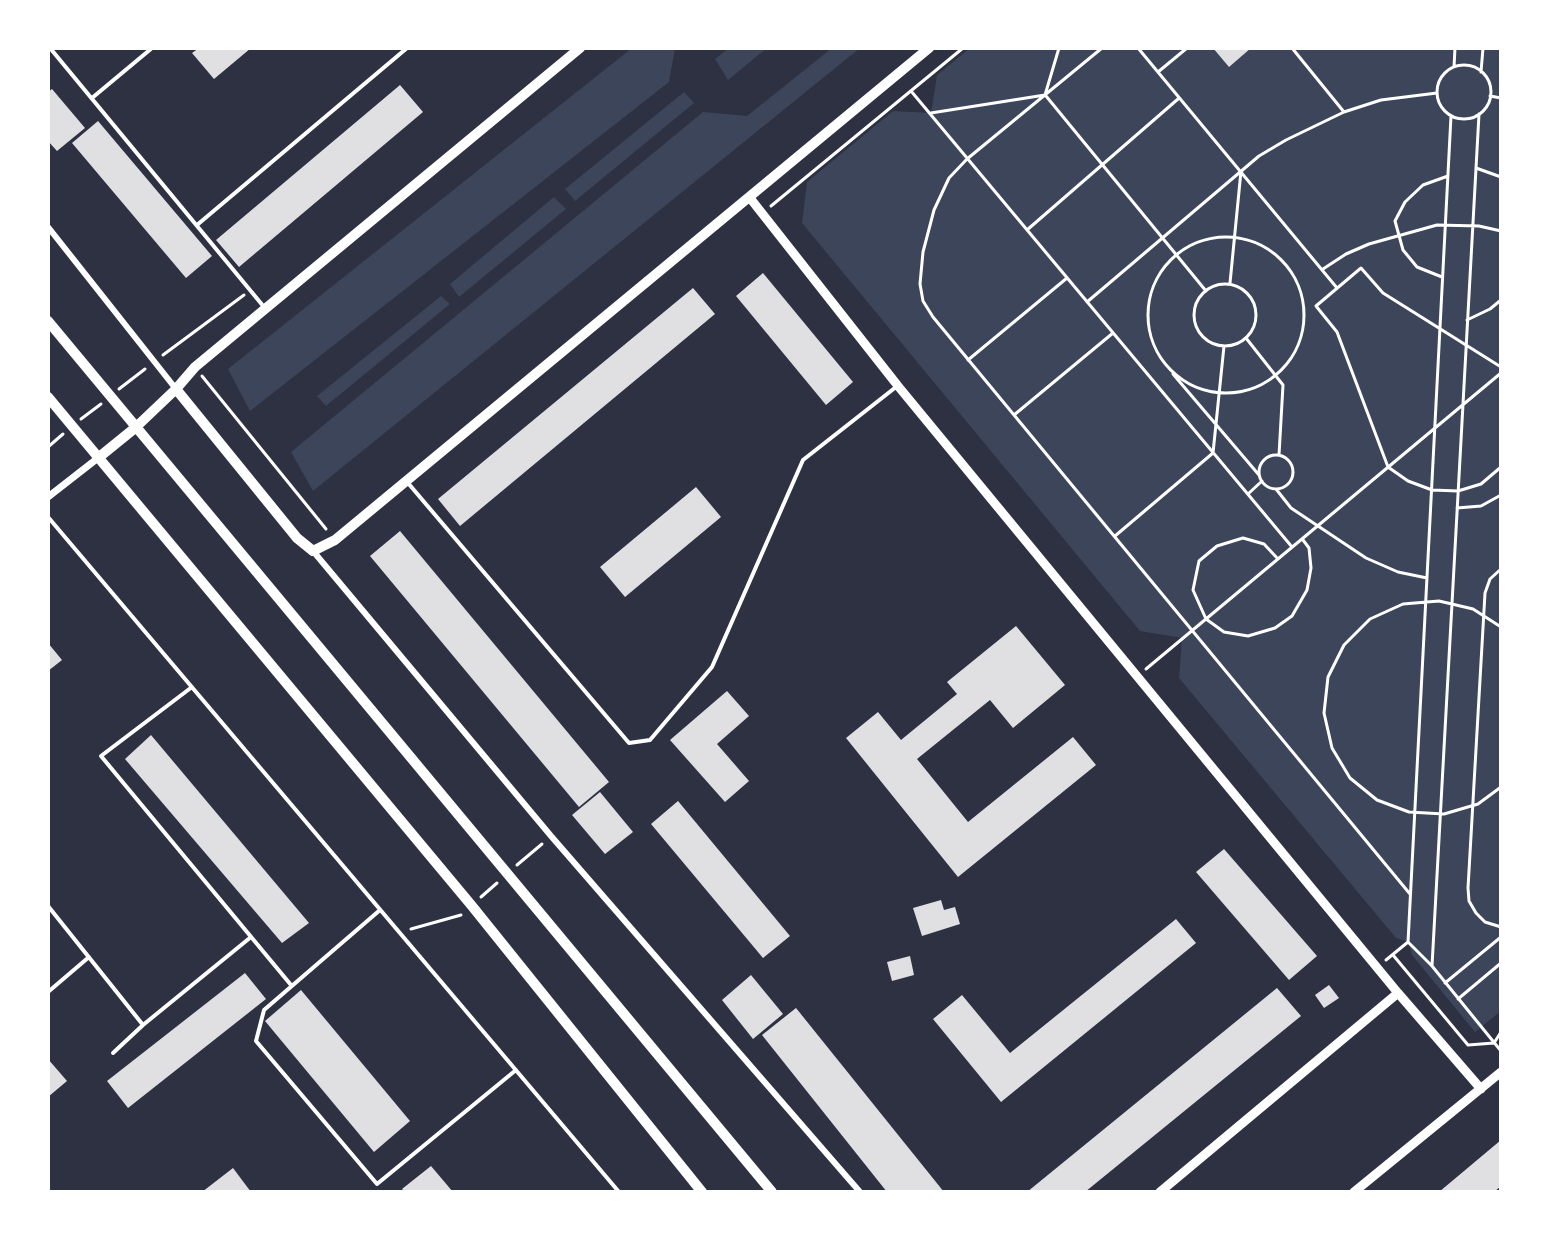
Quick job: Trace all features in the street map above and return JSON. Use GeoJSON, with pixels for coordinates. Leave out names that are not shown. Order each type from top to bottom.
{"type":"FeatureCollection","features":[{"type":"Feature","properties":{"kind":"main road"},"geometry":{"type":"LineString","coordinates":[[98,458],[135,428],[195,367],[580,48]]}},
{"type":"Feature","properties":{"kind":"main road"},"geometry":{"type":"LineString","coordinates":[[176,389],[297,538],[313,551],[335,540],[929,48]]}},
{"type":"Feature","properties":{"kind":"main road"},"geometry":{"type":"LineString","coordinates":[[48,321],[772,1192]]}},
{"type":"Feature","properties":{"kind":"main road"},"geometry":{"type":"LineString","coordinates":[[48,397],[472,906],[702,1192]]}},
{"type":"Feature","properties":{"kind":"street"},"geometry":{"type":"LineString","coordinates":[[750,198],[898,386],[1398,993],[1481,1089]]}},
{"type":"Feature","properties":{"kind":"street"},"geometry":{"type":"LineString","coordinates":[[48,227],[176,389]]}},
{"type":"Feature","properties":{"kind":"street"},"geometry":{"type":"LineString","coordinates":[[48,497],[98,458]]}},
{"type":"Feature","properties":{"kind":"street"},"geometry":{"type":"LineString","coordinates":[[313,551],[551,836],[860,1192]]}},
{"type":"Feature","properties":{"kind":"street"},"geometry":{"type":"LineString","coordinates":[[1160,1192],[1398,993]]}},
{"type":"Feature","properties":{"kind":"street"},"geometry":{"type":"LineString","coordinates":[[1354,1192],[1501,1072]]}},
{"type":"Feature","properties":{"kind":"lane"},"geometry":{"type":"LineString","coordinates":[[50,48],[266,308]]}},
{"type":"Feature","properties":{"kind":"lane"},"geometry":{"type":"LineString","coordinates":[[92,98],[152,48]]}},
{"type":"Feature","properties":{"kind":"lane"},"geometry":{"type":"LineString","coordinates":[[197,225],[407,48]]}},
{"type":"Feature","properties":{"kind":"lane"},"geometry":{"type":"LineString","coordinates":[[406,481],[629,743],[650,740],[712,667],[803,460],[898,386]]}},
{"type":"Feature","properties":{"kind":"lane"},"geometry":{"type":"LineString","coordinates":[[48,517],[619,1192]]}},
{"type":"Feature","properties":{"kind":"lane"},"geometry":{"type":"LineString","coordinates":[[192,687],[101,756],[291,985]]}},
{"type":"Feature","properties":{"kind":"lane"},"geometry":{"type":"LineString","coordinates":[[48,906],[143,1025]]}},
{"type":"Feature","properties":{"kind":"lane"},"geometry":{"type":"LineString","coordinates":[[380,910],[264,1010],[256,1041],[377,1184],[516,1070]]}},
{"type":"Feature","properties":{"kind":"lane"},"geometry":{"type":"LineString","coordinates":[[113,1053],[251,937]]}},
{"type":"Feature","properties":{"kind":"lane"},"geometry":{"type":"LineString","coordinates":[[48,992],[89,957]]}},
{"type":"Feature","properties":{"kind":"path"},"geometry":{"type":"LineString","coordinates":[[762,214],[963,48]]}},
{"type":"Feature","properties":{"kind":"path"},"geometry":{"type":"LineString","coordinates":[[1045,95],[1059,48]]}},
{"type":"Feature","properties":{"kind":"path"},"geometry":{"type":"LineString","coordinates":[[1102,48],[967,159],[949,178],[934,210],[923,252],[920,284],[923,301],[968,360],[1410,894]]}},
{"type":"Feature","properties":{"kind":"path"},"geometry":{"type":"LineString","coordinates":[[1138,48],[1337,288]]}},
{"type":"Feature","properties":{"kind":"path"},"geometry":{"type":"LineString","coordinates":[[1158,72],[1187,48]]}},
{"type":"Feature","properties":{"kind":"path"},"geometry":{"type":"LineString","coordinates":[[1292,48],[1344,112]]}},
{"type":"Feature","properties":{"kind":"path"},"geometry":{"type":"LineString","coordinates":[[1454,67],[1455,48]]}},
{"type":"Feature","properties":{"kind":"path"},"geometry":{"type":"LineString","coordinates":[[1481,72],[1483,48]]}},
{"type":"Feature","properties":{"kind":"path"},"geometry":{"type":"LineString","coordinates":[[1466,65],[1481,72],[1487,80],[1490,96],[1487,105],[1479,114],[1466,119],[1451,116],[1443,109],[1437,93],[1442,76],[1454,67],[1466,65]]}},
{"type":"Feature","properties":{"kind":"path"},"geometry":{"type":"LineString","coordinates":[[911,91],[1292,547]]}},
{"type":"Feature","properties":{"kind":"path"},"geometry":{"type":"LineString","coordinates":[[1087,302],[1259,156],[1344,112],[1381,100],[1437,93]]}},
{"type":"Feature","properties":{"kind":"path"},"geometry":{"type":"LineString","coordinates":[[931,113],[1045,95]]}},
{"type":"Feature","properties":{"kind":"path"},"geometry":{"type":"LineString","coordinates":[[1045,95],[1206,291]]}},
{"type":"Feature","properties":{"kind":"path"},"geometry":{"type":"LineString","coordinates":[[1490,96],[1501,98]]}},
{"type":"Feature","properties":{"kind":"path"},"geometry":{"type":"LineString","coordinates":[[1027,230],[1179,97]]}},
{"type":"Feature","properties":{"kind":"path"},"geometry":{"type":"LineString","coordinates":[[1432,966],[1479,114]]}},
{"type":"Feature","properties":{"kind":"path"},"geometry":{"type":"LineString","coordinates":[[1451,116],[1408,942],[1432,966],[1501,1051]]}},
{"type":"Feature","properties":{"kind":"path"},"geometry":{"type":"LineString","coordinates":[[1476,168],[1501,177]]}},
{"type":"Feature","properties":{"kind":"path"},"geometry":{"type":"LineString","coordinates":[[1230,285],[1241,171]]}},
{"type":"Feature","properties":{"kind":"path"},"geometry":{"type":"LineString","coordinates":[[1443,277],[1417,267],[1403,250],[1395,221],[1405,202],[1423,185],[1448,176]]}},
{"type":"Feature","properties":{"kind":"path"},"geometry":{"type":"LineString","coordinates":[[1323,269],[1346,254],[1397,235],[1437,225],[1501,231]]}},
{"type":"Feature","properties":{"kind":"path"},"geometry":{"type":"LineString","coordinates":[[1167,367],[1188,384],[1219,392],[1238,392],[1263,384],[1283,368],[1298,346],[1304,321],[1302,296],[1291,272],[1274,253],[1251,241],[1225,237],[1199,241],[1176,255],[1160,272],[1150,296],[1148,321],[1154,346],[1167,367],[1262,481],[1276,489],[1291,508],[1316,527],[1377,563],[1398,572],[1427,578]]}},
{"type":"Feature","properties":{"kind":"path"},"geometry":{"type":"LineString","coordinates":[[1501,367],[1383,293],[1361,268],[1316,306],[1337,332],[1388,467],[1408,481],[1432,490],[1458,491],[1481,484],[1501,468]]}},
{"type":"Feature","properties":{"kind":"path"},"geometry":{"type":"LineString","coordinates":[[968,360],[1067,278]]}},
{"type":"Feature","properties":{"kind":"path"},"geometry":{"type":"LineString","coordinates":[[1221,284],[1230,285],[1241,288],[1254,303],[1255,323],[1246,338],[1235,345],[1224,346],[1206,340],[1194,323],[1196,302],[1206,291],[1221,284]]}},
{"type":"Feature","properties":{"kind":"path"},"geometry":{"type":"LineString","coordinates":[[1467,320],[1501,300]]}},
{"type":"Feature","properties":{"kind":"path"},"geometry":{"type":"LineString","coordinates":[[1014,415],[1113,333]]}},
{"type":"Feature","properties":{"kind":"path"},"geometry":{"type":"LineString","coordinates":[[1246,338],[1283,385],[1279,455]]}},
{"type":"Feature","properties":{"kind":"path"},"geometry":{"type":"LineString","coordinates":[[1114,536],[1213,453],[1224,346]]}},
{"type":"Feature","properties":{"kind":"path"},"geometry":{"type":"LineString","coordinates":[[195,367],[335,540]]}},
{"type":"Feature","properties":{"kind":"path"},"geometry":{"type":"LineString","coordinates":[[1137,676],[1501,373]]}},
{"type":"Feature","properties":{"kind":"path"},"geometry":{"type":"LineString","coordinates":[[1259,475],[1264,459],[1279,455],[1289,460],[1293,476],[1287,485],[1276,489]]}},
{"type":"Feature","properties":{"kind":"path"},"geometry":{"type":"LineString","coordinates":[[1248,494],[1262,481]]}},
{"type":"Feature","properties":{"kind":"path"},"geometry":{"type":"LineString","coordinates":[[1457,508],[1481,506],[1501,495]]}},
{"type":"Feature","properties":{"kind":"path"},"geometry":{"type":"LineString","coordinates":[[1278,559],[1264,544],[1243,538],[1217,546],[1199,561],[1193,590],[1206,619],[1224,632],[1248,636],[1275,628],[1292,616],[1307,590],[1311,568],[1309,548],[1302,539]]}},
{"type":"Feature","properties":{"kind":"path"},"geometry":{"type":"LineString","coordinates":[[1501,569],[1490,579],[1485,593],[1469,901],[1485,922],[1501,927]]}},
{"type":"Feature","properties":{"kind":"path"},"geometry":{"type":"LineString","coordinates":[[1501,627],[1473,609],[1439,601],[1403,604],[1370,619],[1344,645],[1328,677],[1324,713],[1332,748],[1350,778],[1377,800],[1414,813],[1440,813],[1473,805],[1501,787]]}},
{"type":"Feature","properties":{"kind":"path"},"geometry":{"type":"LineString","coordinates":[[1445,983],[1501,937]]}},
{"type":"Feature","properties":{"kind":"path"},"geometry":{"type":"LineString","coordinates":[[1377,967],[1408,942]]}},
{"type":"Feature","properties":{"kind":"path"},"geometry":{"type":"LineString","coordinates":[[1393,954],[1468,1045],[1494,1043]]}},
{"type":"Feature","properties":{"kind":"path"},"geometry":{"type":"LineString","coordinates":[[1458,999],[1501,963]]}},
{"type":"Feature","properties":{"kind":"path"},"geometry":{"type":"LineString","coordinates":[[1494,1043],[1501,1032]]}},
{"type":"Feature","properties":{"kind":"shaded area"},"geometry":{"type":"Polygon","coordinates":[[[632,48],[675,48],[669,82],[250,411],[228,369],[632,48]]]}},
{"type":"Feature","properties":{"kind":"shaded area"},"geometry":{"type":"Polygon","coordinates":[[[729,48],[767,48],[728,80],[715,59],[729,48]]]}},
{"type":"Feature","properties":{"kind":"shaded area"},"geometry":{"type":"Polygon","coordinates":[[[832,48],[860,48],[313,491],[291,452],[703,112],[747,116],[832,48]]]}},
{"type":"Feature","properties":{"kind":"shaded area"},"geometry":{"type":"Polygon","coordinates":[[[970,48],[1501,48],[1501,1011],[1475,1032],[1412,955],[1408,942],[1396,938],[1179,678],[1182,638],[1140,631],[802,223],[807,182],[893,111],[931,113],[937,75],[970,48]]]}},
{"type":"Feature","properties":{"kind":"shaded area"},"geometry":{"type":"Polygon","coordinates":[[[684,92],[694,103],[575,201],[565,189],[684,92]]]}},
{"type":"Feature","properties":{"kind":"shaded area"},"geometry":{"type":"Polygon","coordinates":[[[554,197],[566,209],[459,297],[450,284],[554,197]]]}},
{"type":"Feature","properties":{"kind":"shaded area"},"geometry":{"type":"Polygon","coordinates":[[[441,296],[450,304],[326,406],[317,396],[441,296]]]}},
{"type":"Feature","properties":{"kind":"building"},"geometry":{"type":"Polygon","coordinates":[[[199,48],[251,48],[214,79],[192,53],[199,48]]]}},
{"type":"Feature","properties":{"kind":"building"},"geometry":{"type":"Polygon","coordinates":[[[1213,48],[1251,48],[1229,67],[1213,48]]]}},
{"type":"Feature","properties":{"kind":"building"},"geometry":{"type":"Polygon","coordinates":[[[400,85],[423,112],[239,267],[216,240],[400,85]]]}},
{"type":"Feature","properties":{"kind":"building"},"geometry":{"type":"Polygon","coordinates":[[[52,89],[85,128],[57,151],[48,141],[48,92],[52,89]]]}},
{"type":"Feature","properties":{"kind":"building"},"geometry":{"type":"Polygon","coordinates":[[[98,121],[212,256],[186,278],[72,143],[98,121]]]}},
{"type":"Feature","properties":{"kind":"building"},"geometry":{"type":"Polygon","coordinates":[[[763,273],[853,382],[826,405],[736,296],[763,273]]]}},
{"type":"Feature","properties":{"kind":"building"},"geometry":{"type":"Polygon","coordinates":[[[693,288],[715,314],[460,526],[438,499],[693,288]]]}},
{"type":"Feature","properties":{"kind":"building"},"geometry":{"type":"Polygon","coordinates":[[[696,487],[721,517],[625,597],[600,567],[696,487]]]}},
{"type":"Feature","properties":{"kind":"building"},"geometry":{"type":"Polygon","coordinates":[[[400,531],[609,782],[579,807],[370,556],[400,531]]]}},
{"type":"Feature","properties":{"kind":"building"},"geometry":{"type":"Polygon","coordinates":[[[1016,626],[1065,685],[1013,728],[990,700],[917,759],[968,822],[1073,737],[1096,765],[958,877],[846,738],[878,712],[901,740],[957,694],[947,682],[1016,626]]]}},
{"type":"Feature","properties":{"kind":"building"},"geometry":{"type":"Polygon","coordinates":[[[48,643],[62,660],[48,671],[48,643]]]}},
{"type":"Feature","properties":{"kind":"building"},"geometry":{"type":"Polygon","coordinates":[[[727,691],[749,716],[717,744],[749,781],[725,802],[670,740],[727,691]]]}},
{"type":"Feature","properties":{"kind":"building"},"geometry":{"type":"Polygon","coordinates":[[[151,735],[309,923],[282,943],[125,759],[151,735]]]}},
{"type":"Feature","properties":{"kind":"building"},"geometry":{"type":"Polygon","coordinates":[[[600,792],[633,832],[605,854],[572,815],[600,792]]]}},
{"type":"Feature","properties":{"kind":"building"},"geometry":{"type":"Polygon","coordinates":[[[678,801],[790,936],[763,958],[651,824],[678,801]]]}},
{"type":"Feature","properties":{"kind":"building"},"geometry":{"type":"Polygon","coordinates":[[[1224,849],[1317,956],[1289,980],[1196,872],[1224,849]]]}},
{"type":"Feature","properties":{"kind":"building"},"geometry":{"type":"Polygon","coordinates":[[[941,900],[944,910],[955,907],[960,924],[922,936],[913,908],[941,900]]]}},
{"type":"Feature","properties":{"kind":"building"},"geometry":{"type":"Polygon","coordinates":[[[1176,919],[1196,943],[1001,1102],[933,1019],[962,995],[1010,1053],[1176,919]]]}},
{"type":"Feature","properties":{"kind":"building"},"geometry":{"type":"Polygon","coordinates":[[[910,956],[914,975],[892,981],[887,962],[910,956]]]}},
{"type":"Feature","properties":{"kind":"building"},"geometry":{"type":"Polygon","coordinates":[[[245,973],[266,999],[128,1108],[107,1081],[245,973]]]}},
{"type":"Feature","properties":{"kind":"building"},"geometry":{"type":"Polygon","coordinates":[[[751,975],[783,1014],[753,1039],[722,1000],[751,975]]]}},
{"type":"Feature","properties":{"kind":"building"},"geometry":{"type":"Polygon","coordinates":[[[1329,985],[1339,998],[1324,1008],[1315,995],[1329,985]]]}},
{"type":"Feature","properties":{"kind":"building"},"geometry":{"type":"Polygon","coordinates":[[[1277,988],[1301,1016],[1085,1192],[1027,1192],[1277,988]]]}},
{"type":"Feature","properties":{"kind":"building"},"geometry":{"type":"Polygon","coordinates":[[[301,990],[410,1121],[374,1152],[265,1021],[301,990]]]}},
{"type":"Feature","properties":{"kind":"building"},"geometry":{"type":"Polygon","coordinates":[[[796,1008],[944,1192],[887,1192],[762,1035],[796,1008]]]}},
{"type":"Feature","properties":{"kind":"building"},"geometry":{"type":"Polygon","coordinates":[[[48,1059],[67,1081],[48,1097],[48,1059]]]}},
{"type":"Feature","properties":{"kind":"building"},"geometry":{"type":"Polygon","coordinates":[[[1501,1140],[1501,1186],[1494,1192],[1439,1192],[1501,1140]]]}},
{"type":"Feature","properties":{"kind":"building"},"geometry":{"type":"Polygon","coordinates":[[[431,1166],[453,1192],[405,1192],[402,1189],[431,1166]]]}},
{"type":"Feature","properties":{"kind":"building"},"geometry":{"type":"Polygon","coordinates":[[[233,1168],[251,1192],[202,1192],[233,1168]]]}}]}
